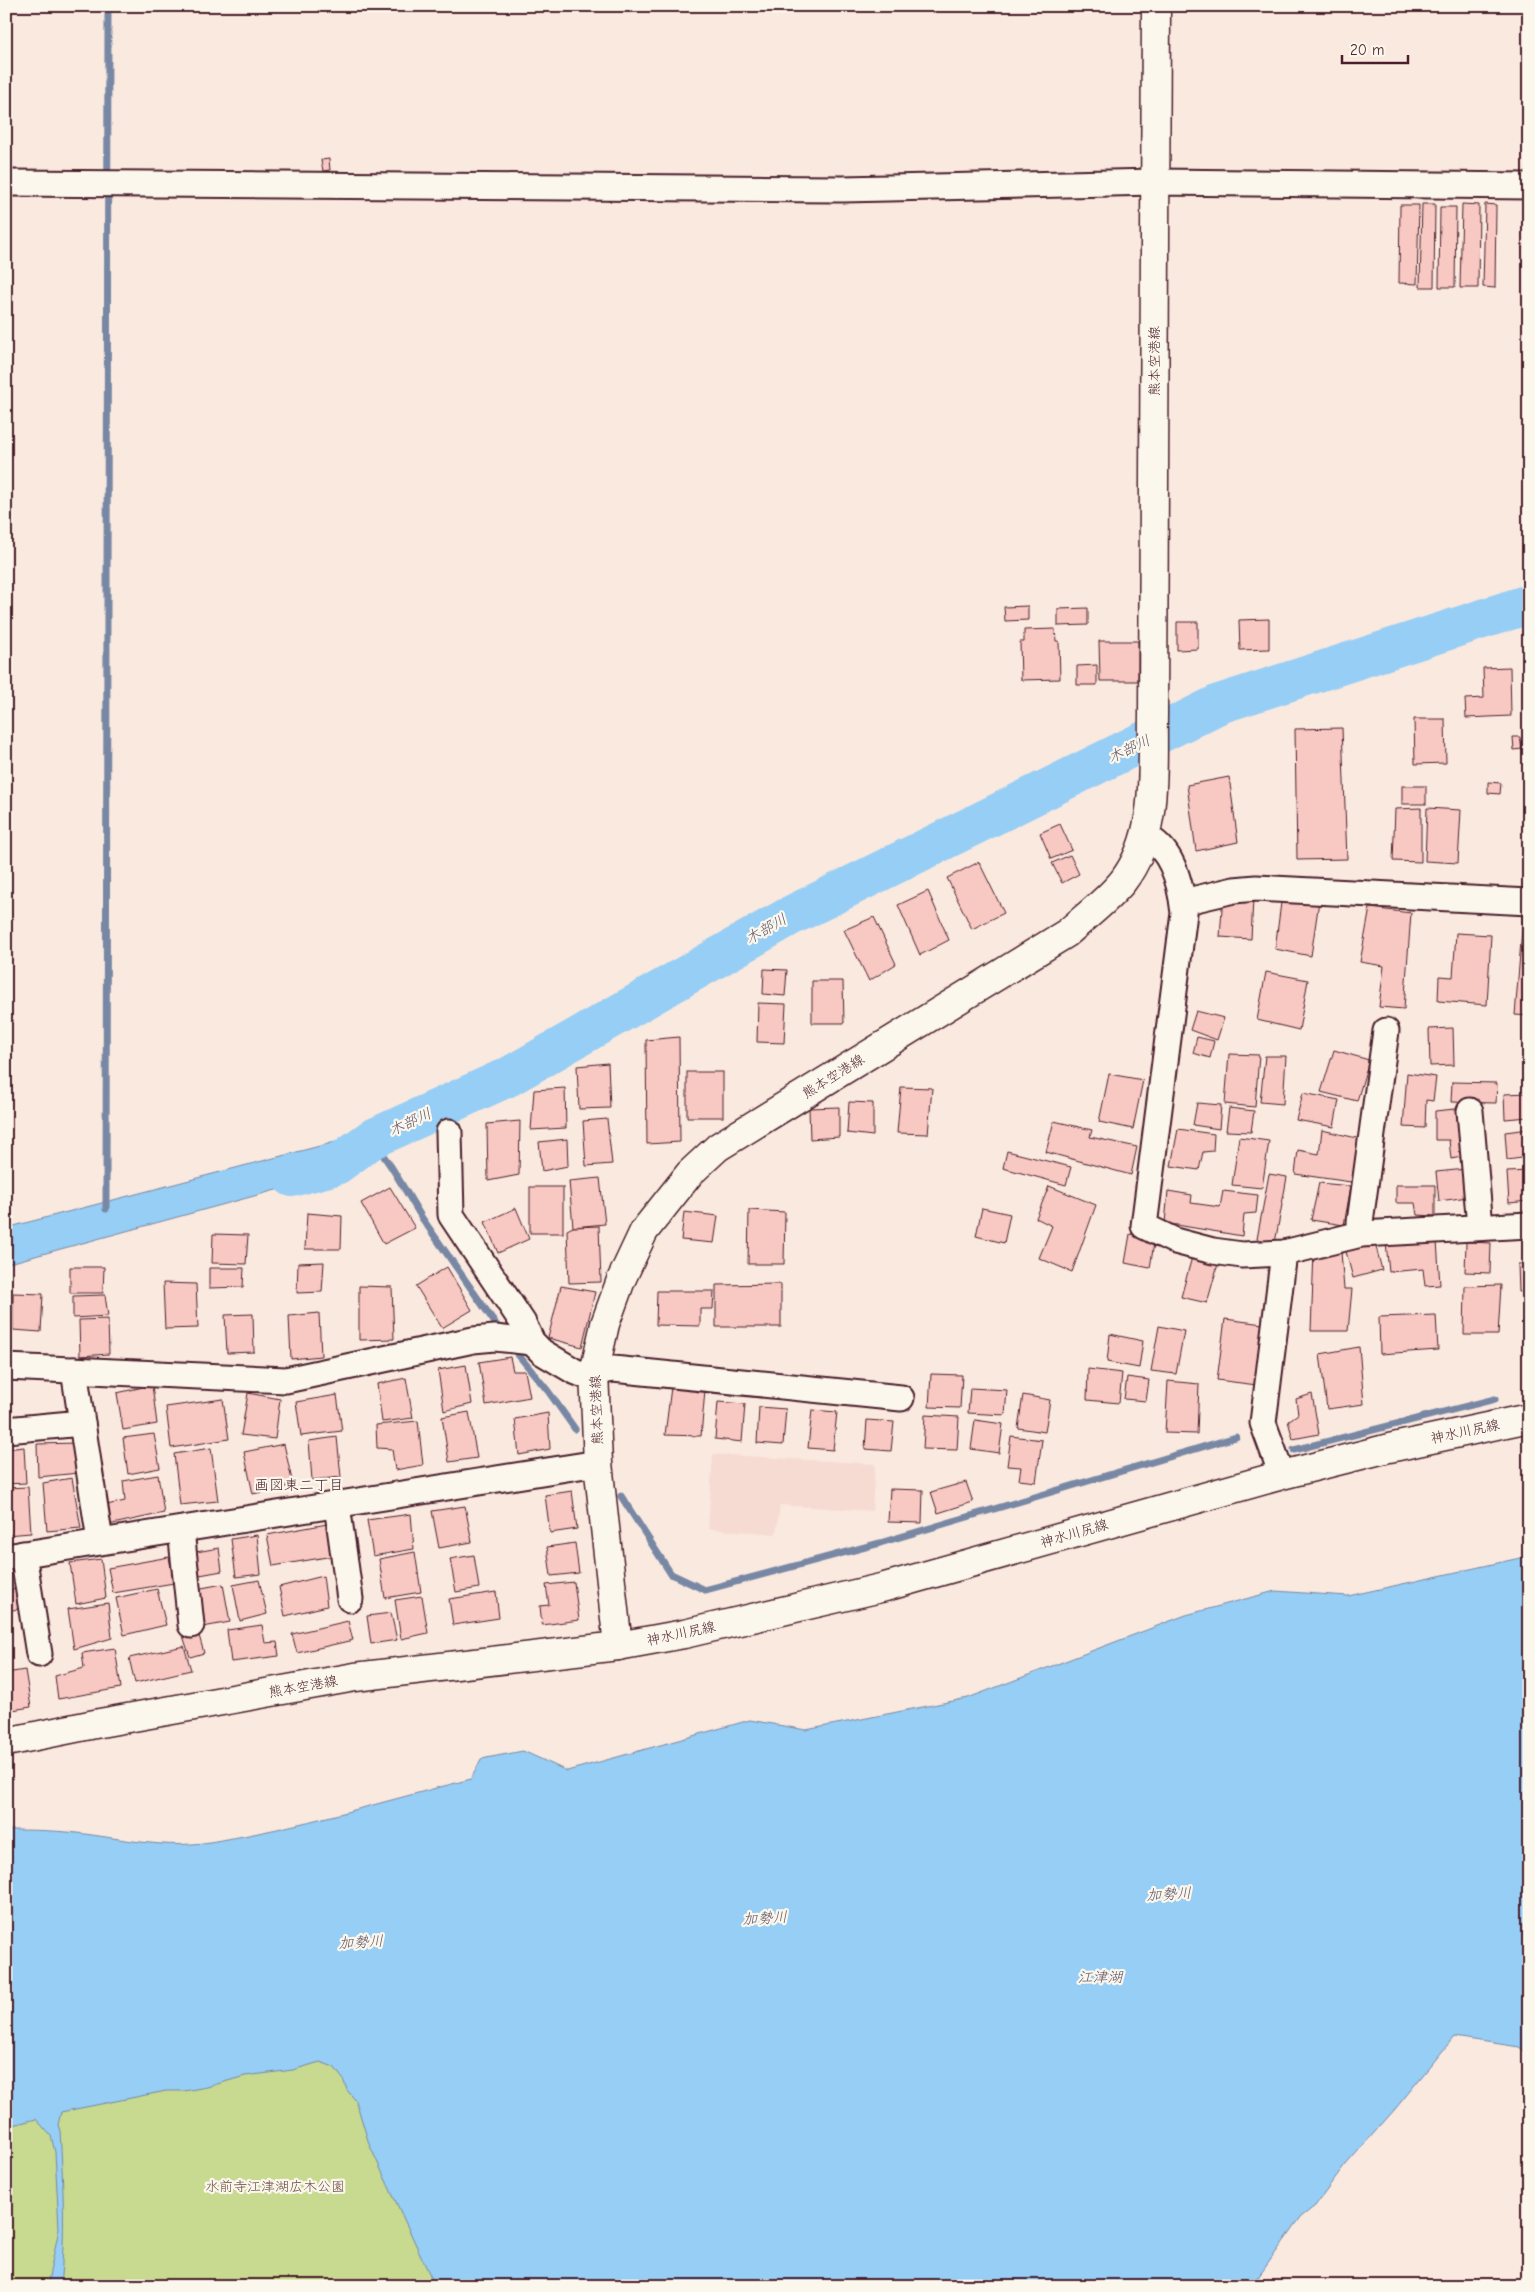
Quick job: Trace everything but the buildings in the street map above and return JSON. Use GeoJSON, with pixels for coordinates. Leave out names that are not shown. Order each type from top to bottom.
{"type":"FeatureCollection","features":[{"type":"Feature","properties":{"kind":"main road","name":"熊本空港線"},"geometry":{"type":"LineString","coordinates":[[6,1742],[355,1677],[618,1646],[598,1463],[594,1373],[605,1324],[620,1280],[644,1232],[690,1173],[718,1146],[1067,933],[1105,901],[1123,880],[1146,837],[1151,805],[1152,756],[1156,6]]}},
{"type":"Feature","properties":{"kind":"main road","name":"神水川尻線"},"geometry":{"type":"LineString","coordinates":[[618,1646],[684,1634],[885,1587],[1282,1474],[1388,1448],[1529,1418]]}},
{"type":"Feature","properties":{"kind":"street"},"geometry":{"type":"LineString","coordinates":[[6,183],[843,189],[1155,182],[1529,186]]}},
{"type":"Feature","properties":{"kind":"street"},"geometry":{"type":"LineString","coordinates":[[1146,837],[1162,847],[1172,866],[1183,902],[1184,913],[1144,1226],[1175,1242],[1213,1251],[1242,1255],[1284,1253],[1361,1234],[1529,1225]]}},
{"type":"Feature","properties":{"kind":"street"},"geometry":{"type":"LineString","coordinates":[[1183,902],[1234,890],[1256,888],[1529,902]]}},
{"type":"Feature","properties":{"kind":"street"},"geometry":{"type":"LineString","coordinates":[[1361,1234],[1360,1222],[1386,1031]]}},
{"type":"Feature","properties":{"kind":"street"},"geometry":{"type":"LineString","coordinates":[[1470,1111],[1480,1227]]}},
{"type":"Feature","properties":{"kind":"street"},"geometry":{"type":"LineString","coordinates":[[449,1132],[452,1215],[523,1323],[528,1342]]}},
{"type":"Feature","properties":{"kind":"street"},"geometry":{"type":"LineString","coordinates":[[1282,1474],[1263,1424],[1284,1253]]}},
{"type":"Feature","properties":{"kind":"street"},"geometry":{"type":"LineString","coordinates":[[6,1367],[286,1380],[473,1340],[495,1338],[528,1342],[574,1371],[584,1375],[613,1369],[901,1398]]}},
{"type":"Feature","properties":{"kind":"street"},"geometry":{"type":"LineString","coordinates":[[74,1370],[100,1541]]}},
{"type":"Feature","properties":{"kind":"street"},"geometry":{"type":"LineString","coordinates":[[6,1430],[82,1423]]}},
{"type":"Feature","properties":{"kind":"street"},"geometry":{"type":"LineString","coordinates":[[39,1654],[14,1555],[598,1463]]}},
{"type":"Feature","properties":{"kind":"street"},"geometry":{"type":"LineString","coordinates":[[337,1504],[350,1599]]}},
{"type":"Feature","properties":{"kind":"street"},"geometry":{"type":"LineString","coordinates":[[181,1530],[191,1625]]}},
{"type":"Feature","properties":{"kind":"shaded area"},"geometry":{"type":"Polygon","coordinates":[[[713,1454],[875,1464],[872,1511],[780,1505],[776,1534],[708,1529],[713,1454]]]}},
{"type":"Feature","properties":{"kind":"green space","name":"水前寺江津湖広木公園"},"geometry":{"type":"Polygon","coordinates":[[[326,2057],[344,2068],[453,2286],[6,2286],[6,2121],[326,2057]]]}},
{"type":"Feature","properties":{"kind":"water"},"geometry":{"type":"Polygon","coordinates":[[[335,1142],[349,1170],[6,1264],[6,1228],[335,1142]]]}},
{"type":"Feature","properties":{"kind":"water","name":"江津湖"},"geometry":{"type":"Polygon","coordinates":[[[1529,1556],[1529,2055],[1519,2047],[1454,2037],[1396,2108],[1344,2167],[1315,2206],[1301,2217],[1252,2286],[435,2286],[369,2144],[356,2101],[347,2090],[343,2079],[334,2067],[320,2062],[293,2070],[245,2076],[207,2087],[184,2091],[166,2091],[61,2112],[58,2125],[60,2131],[63,2189],[62,2267],[60,2286],[47,2286],[59,2229],[55,2152],[51,2136],[36,2119],[6,2127],[6,1830],[72,1832],[150,1843],[190,1844],[210,1842],[308,1822],[471,1779],[481,1759],[523,1751],[567,1771],[750,1720],[806,1730],[968,1698],[1186,1615],[1275,1591],[1348,1596],[1529,1556]]]}},
{"type":"Feature","properties":{"kind":"waterway"},"geometry":{"type":"LineString","coordinates":[[106,1209],[108,6]]}},
{"type":"Feature","properties":{"kind":"waterway","name":"木部川"},"geometry":{"type":"LineString","coordinates":[[292,1177],[336,1165],[372,1139],[510,1076],[792,915],[1219,704],[1529,604]]}},
{"type":"Feature","properties":{"kind":"waterway"},"geometry":{"type":"LineString","coordinates":[[372,1139],[422,1218],[502,1333]]}},
{"type":"Feature","properties":{"kind":"waterway"},"geometry":{"type":"LineString","coordinates":[[511,1346],[548,1391],[575,1429]]}},
{"type":"Feature","properties":{"kind":"waterway"},"geometry":{"type":"LineString","coordinates":[[1294,1450],[1495,1399]]}},
{"type":"Feature","properties":{"kind":"waterway"},"geometry":{"type":"LineString","coordinates":[[621,1496],[671,1574],[705,1590],[880,1543],[1236,1437]]}},
{"type":"Feature","properties":{"kind":"district","name":"画図東二丁目"},"geometry":{"type":"Point","coordinates":[299,1485]}},
{"type":"Feature","properties":{"kind":"water label","name":"加勢川"},"geometry":{"type":"Point","coordinates":[1169,1894]}},
{"type":"Feature","properties":{"kind":"water label","name":"加勢川"},"geometry":{"type":"Point","coordinates":[765,1918]}},
{"type":"Feature","properties":{"kind":"water label","name":"加勢川"},"geometry":{"type":"Point","coordinates":[361,1942]}}]}
